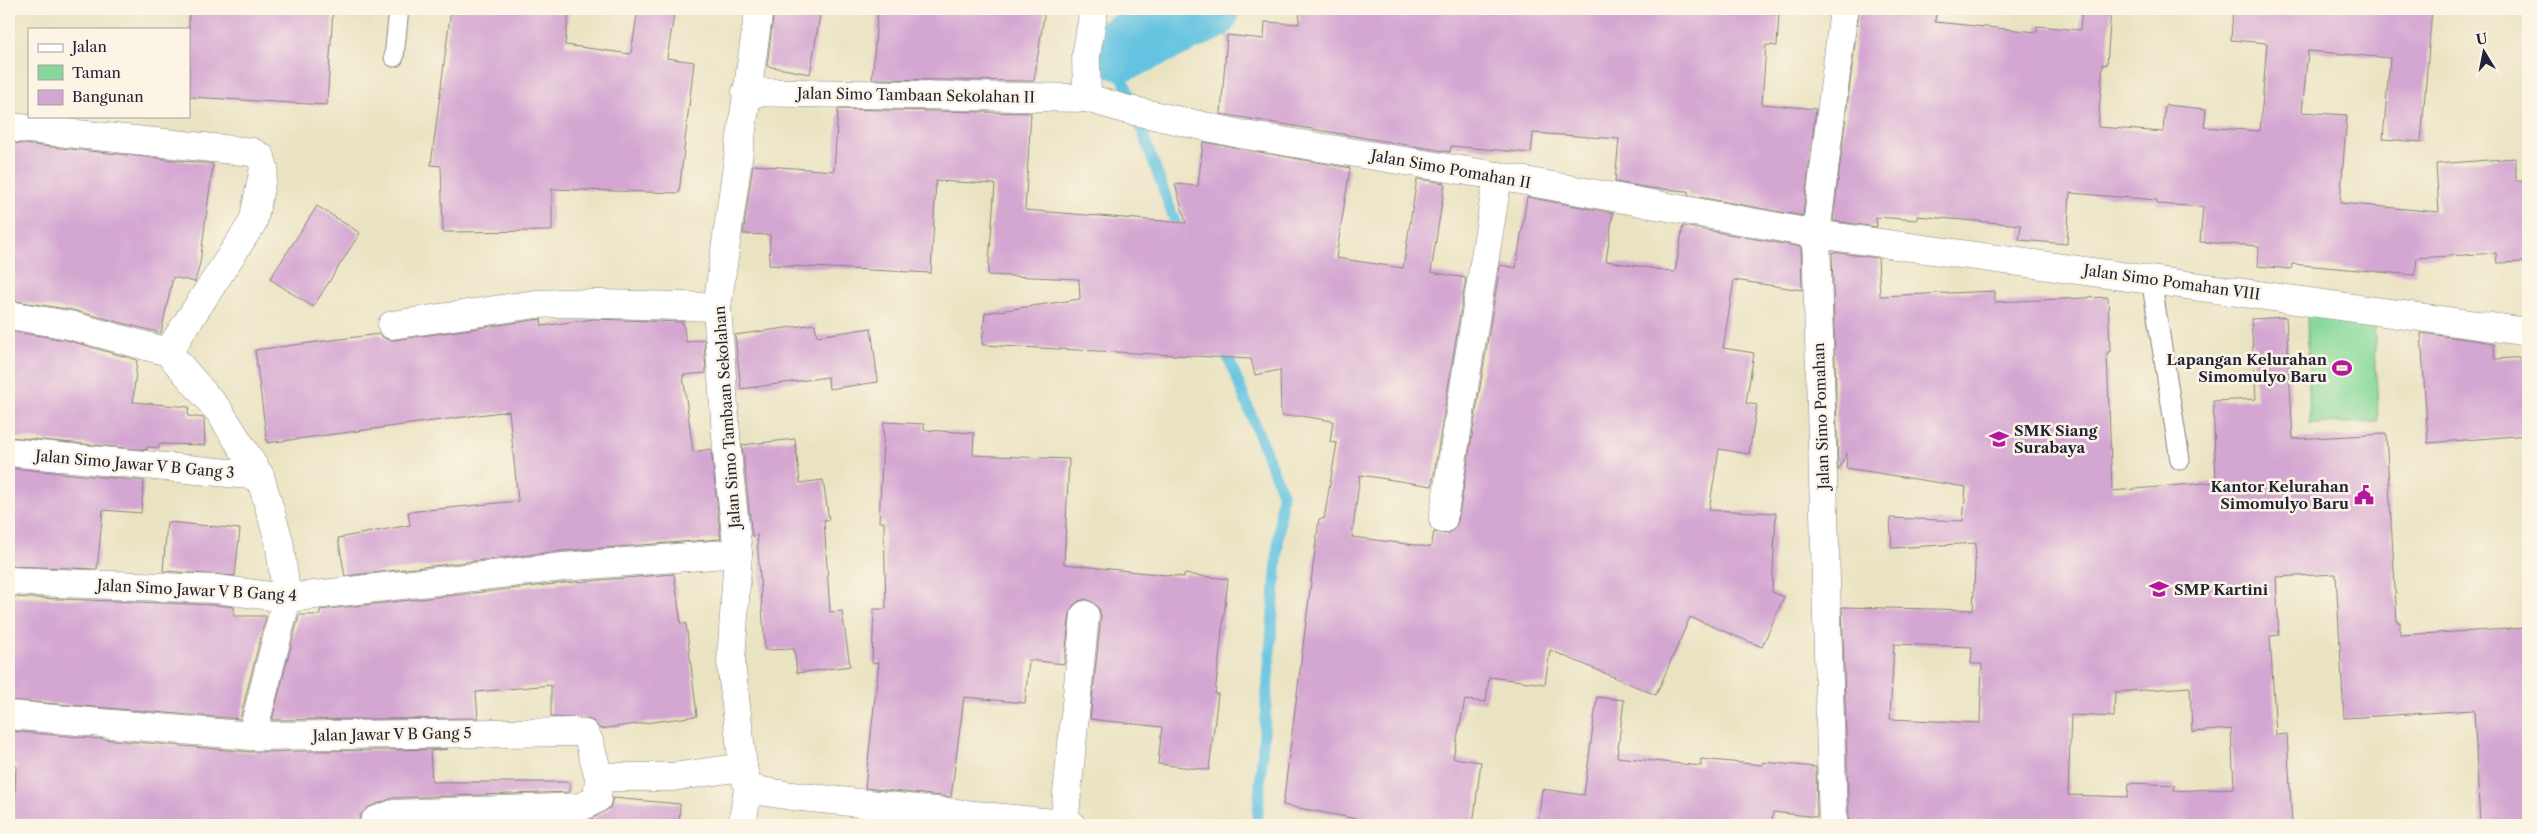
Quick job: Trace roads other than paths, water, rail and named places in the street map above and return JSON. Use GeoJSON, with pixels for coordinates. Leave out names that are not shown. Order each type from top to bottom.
{"type":"FeatureCollection","features":[{"type":"Feature","properties":{"kind":"street","name":"Jalan Simo Tambaan Sekolahan"},"geometry":{"type":"LineString","coordinates":[[742,825],[746,778],[731,662],[738,553],[728,463],[717,307],[759,9]]}},
{"type":"Feature","properties":{"kind":"street"},"geometry":{"type":"LineString","coordinates":[[1087,98],[1086,56],[1094,9]]}},
{"type":"Feature","properties":{"kind":"street","name":"Jalan Simo Pomahan"},"geometry":{"type":"LineString","coordinates":[[1833,825],[1816,234],[1844,9]]}},
{"type":"Feature","properties":{"kind":"street","name":"Jalan Simo Tambaan Sekolahan II"},"geometry":{"type":"LineString","coordinates":[[746,92],[1087,98]]}},
{"type":"Feature","properties":{"kind":"street","name":"Jalan Simo Pomahan II"},"geometry":{"type":"LineString","coordinates":[[1087,98],[1125,109],[1245,135],[1498,176],[1816,234]]}},
{"type":"Feature","properties":{"kind":"street"},"geometry":{"type":"LineString","coordinates":[[9,127],[252,152],[261,156],[264,168],[254,222],[168,352]]}},
{"type":"Feature","properties":{"kind":"street"},"geometry":{"type":"LineString","coordinates":[[1443,519],[1498,176]]}},
{"type":"Feature","properties":{"kind":"street","name":"Jalan Simo Pomahan VIII"},"geometry":{"type":"LineString","coordinates":[[1816,234],[2528,332]]}},
{"type":"Feature","properties":{"kind":"street"},"geometry":{"type":"LineString","coordinates":[[392,325],[536,304],[564,302],[717,307]]}},
{"type":"Feature","properties":{"kind":"street"},"geometry":{"type":"LineString","coordinates":[[9,315],[69,325],[168,352],[219,411],[260,476],[277,532],[287,598],[252,736]]}},
{"type":"Feature","properties":{"kind":"street","name":"Jalan Simo Jawar V B Gang 3"},"geometry":{"type":"LineString","coordinates":[[9,452],[260,476]]}},
{"type":"Feature","properties":{"kind":"street","name":"Jalan Simo Jawar V B Gang 4"},"geometry":{"type":"LineString","coordinates":[[9,580],[216,589],[287,598],[563,567],[738,553]]}},
{"type":"Feature","properties":{"kind":"street"},"geometry":{"type":"LineString","coordinates":[[373,825],[375,821],[394,814],[581,807],[597,799],[599,778],[673,777],[746,778],[792,796],[1068,825],[1085,615]]}},
{"type":"Feature","properties":{"kind":"street","name":"Jalan Jawar V B Gang 5"},"geometry":{"type":"LineString","coordinates":[[9,715],[252,736],[574,732],[585,734],[589,741],[599,778]]}},
{"type":"Feature","properties":{"kind":"lane"},"geometry":{"type":"LineString","coordinates":[[394,57],[399,9]]}},
{"type":"Feature","properties":{"kind":"lane"},"geometry":{"type":"LineString","coordinates":[[2152,279],[2180,460]]}},
{"type":"Feature","properties":{"kind":"waterway"},"geometry":{"type":"LineString","coordinates":[[1124,9],[1124,81],[1180,236]]}},
{"type":"Feature","properties":{"kind":"waterway"},"geometry":{"type":"LineString","coordinates":[[1122,48],[1207,9]]}},
{"type":"Feature","properties":{"kind":"waterway"},"geometry":{"type":"LineString","coordinates":[[1223,344],[1282,493],[1257,825]]}},
{"type":"Feature","properties":{"kind":"place","name":"Lapangan Kelurahan Simomulyo Baru"},"geometry":{"type":"Point","coordinates":[2342,368]}},
{"type":"Feature","properties":{"kind":"place","name":"SMK Siang Surabaya"},"geometry":{"type":"Point","coordinates":[1999,439]}},
{"type":"Feature","properties":{"kind":"place","name":"Kantor Kelurahan Simomulyo Baru"},"geometry":{"type":"Point","coordinates":[2364,495]}},
{"type":"Feature","properties":{"kind":"place","name":"SMP Kartini"},"geometry":{"type":"Point","coordinates":[2159,589]}}]}
